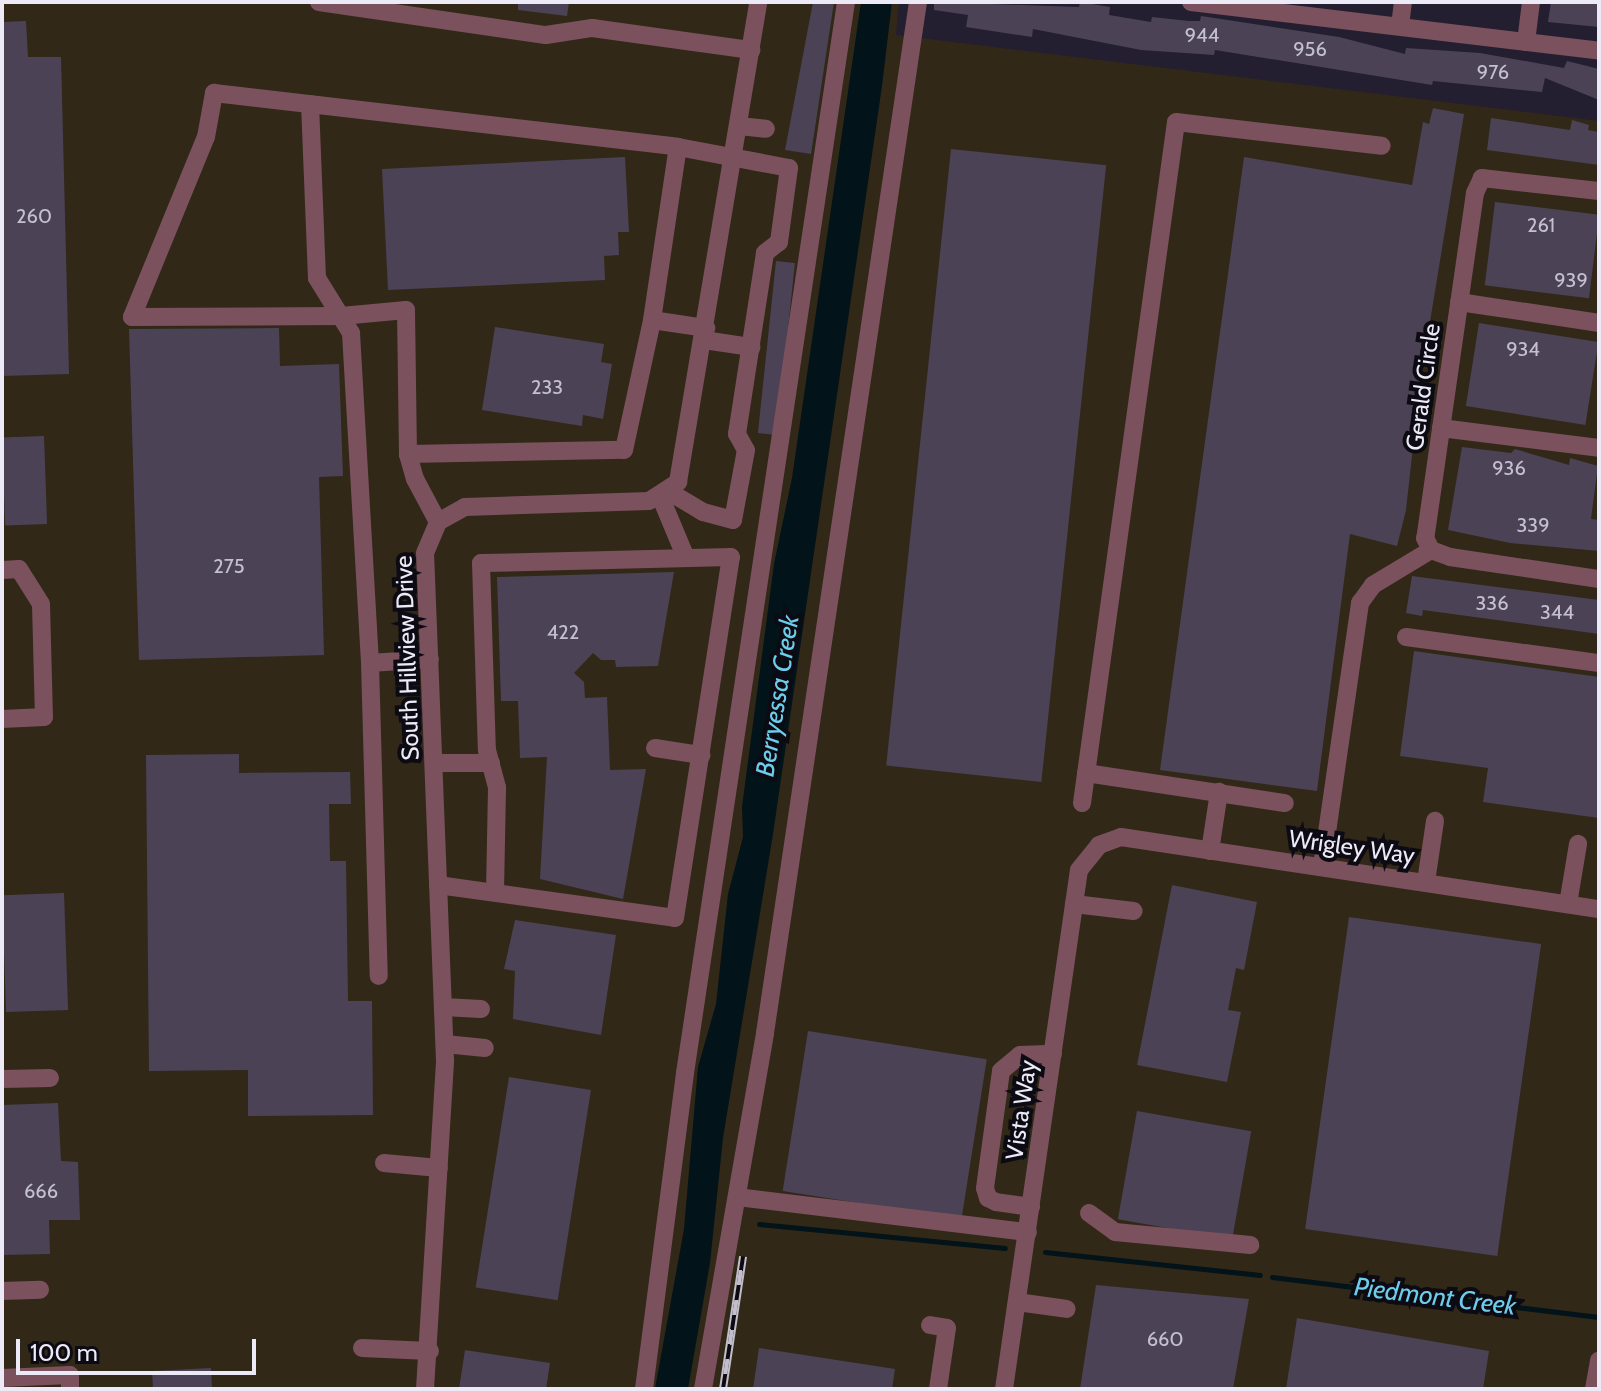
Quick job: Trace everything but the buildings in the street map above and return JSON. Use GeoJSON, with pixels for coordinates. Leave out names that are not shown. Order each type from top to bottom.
{"type":"FeatureCollection","features":[{"type":"Feature","properties":{"kind":"street"},"geometry":{"type":"LineString","coordinates":[[319,2],[546,35],[592,28],[751,50]]}},
{"type":"Feature","properties":{"kind":"street"},"geometry":{"type":"LineString","coordinates":[[665,495],[683,470],[758,2]]}},
{"type":"Feature","properties":{"kind":"street"},"geometry":{"type":"LineString","coordinates":[[644,1389],[685,1073],[846,2]]}},
{"type":"Feature","properties":{"kind":"street"},"geometry":{"type":"LineString","coordinates":[[703,1389],[737,1197],[918,2]]}},
{"type":"Feature","properties":{"kind":"street"},"geometry":{"type":"LineString","coordinates":[[1191,2],[1270,6],[1599,51]]}},
{"type":"Feature","properties":{"kind":"street"},"geometry":{"type":"LineString","coordinates":[[1400,26],[1403,2]]}},
{"type":"Feature","properties":{"kind":"street"},"geometry":{"type":"LineString","coordinates":[[1526,42],[1531,2]]}},
{"type":"Feature","properties":{"kind":"street"},"geometry":{"type":"LineString","coordinates":[[214,93],[678,147],[733,161],[789,168],[779,242],[765,253],[737,434],[746,450],[733,520],[703,512],[665,495],[465,507],[438,522],[415,479],[408,454],[406,310],[341,316],[132,317],[206,137],[214,93]]}},
{"type":"Feature","properties":{"kind":"street"},"geometry":{"type":"LineString","coordinates":[[310,104],[317,278],[351,333],[370,663],[379,976]]}},
{"type":"Feature","properties":{"kind":"street"},"geometry":{"type":"LineString","coordinates":[[1082,803],[1176,122],[1382,146]]}},
{"type":"Feature","properties":{"kind":"street"},"geometry":{"type":"LineString","coordinates":[[739,126],[766,129]]}},
{"type":"Feature","properties":{"kind":"street"},"geometry":{"type":"LineString","coordinates":[[408,454],[624,450],[652,320],[678,147]]}},
{"type":"Feature","properties":{"kind":"street","name":"Gerald Circle"},"geometry":{"type":"LineString","coordinates":[[1431,550],[1425,538],[1475,193],[1482,178],[1599,191]]}},
{"type":"Feature","properties":{"kind":"street"},"geometry":{"type":"LineString","coordinates":[[1459,302],[1599,323]]}},
{"type":"Feature","properties":{"kind":"street"},"geometry":{"type":"LineString","coordinates":[[652,320],[751,347]]}},
{"type":"Feature","properties":{"kind":"street"},"geometry":{"type":"LineString","coordinates":[[1441,428],[1599,448]]}},
{"type":"Feature","properties":{"kind":"street"},"geometry":{"type":"LineString","coordinates":[[665,495],[686,558]]}},
{"type":"Feature","properties":{"kind":"street","name":"South Hillview Drive"},"geometry":{"type":"LineString","coordinates":[[425,1389],[432,1317],[445,1044],[425,553],[438,522]]}},
{"type":"Feature","properties":{"kind":"street"},"geometry":{"type":"LineString","coordinates":[[1322,867],[1360,603],[1373,585],[1431,550],[1599,579]]}},
{"type":"Feature","properties":{"kind":"street"},"geometry":{"type":"LineString","coordinates":[[438,885],[495,890],[675,918],[731,557],[481,563],[491,763],[497,788],[495,890]]}},
{"type":"Feature","properties":{"kind":"street"},"geometry":{"type":"LineString","coordinates":[[2,570],[19,569],[41,604],[44,717],[2,719]]}},
{"type":"Feature","properties":{"kind":"street"},"geometry":{"type":"LineString","coordinates":[[1406,637],[1599,663]]}},
{"type":"Feature","properties":{"kind":"street"},"geometry":{"type":"LineString","coordinates":[[370,663],[430,659]]}},
{"type":"Feature","properties":{"kind":"street"},"geometry":{"type":"LineString","coordinates":[[655,748],[701,755]]}},
{"type":"Feature","properties":{"kind":"street"},"geometry":{"type":"LineString","coordinates":[[434,763],[491,763]]}},
{"type":"Feature","properties":{"kind":"street"},"geometry":{"type":"LineString","coordinates":[[1086,773],[1285,803]]}},
{"type":"Feature","properties":{"kind":"street"},"geometry":{"type":"LineString","coordinates":[[1210,851],[1219,792]]}},
{"type":"Feature","properties":{"kind":"street"},"geometry":{"type":"LineString","coordinates":[[1426,882],[1435,821]]}},
{"type":"Feature","properties":{"kind":"street","name":"Wrigley Way"},"geometry":{"type":"LineString","coordinates":[[1099,845],[1121,837],[1599,909]]}},
{"type":"Feature","properties":{"kind":"street"},"geometry":{"type":"LineString","coordinates":[[1568,904],[1578,844]]}},
{"type":"Feature","properties":{"kind":"street","name":"Vista Way"},"geometry":{"type":"LineString","coordinates":[[1004,1389],[1079,870],[1099,845]]}},
{"type":"Feature","properties":{"kind":"street"},"geometry":{"type":"LineString","coordinates":[[1074,904],[1134,911]]}},
{"type":"Feature","properties":{"kind":"street"},"geometry":{"type":"LineString","coordinates":[[443,1007],[481,1009]]}},
{"type":"Feature","properties":{"kind":"street"},"geometry":{"type":"LineString","coordinates":[[445,1044],[485,1048]]}},
{"type":"Feature","properties":{"kind":"street"},"geometry":{"type":"LineString","coordinates":[[1031,1207],[996,1202],[988,1198],[985,1188],[1001,1071],[1020,1055],[1053,1054]]}},
{"type":"Feature","properties":{"kind":"street"},"geometry":{"type":"LineString","coordinates":[[2,1079],[50,1078]]}},
{"type":"Feature","properties":{"kind":"street"},"geometry":{"type":"LineString","coordinates":[[384,1163],[439,1168]]}},
{"type":"Feature","properties":{"kind":"street"},"geometry":{"type":"LineString","coordinates":[[737,1197],[1028,1232]]}},
{"type":"Feature","properties":{"kind":"street"},"geometry":{"type":"LineString","coordinates":[[1089,1213],[1115,1232],[1250,1245]]}},
{"type":"Feature","properties":{"kind":"street"},"geometry":{"type":"LineString","coordinates":[[2,1291],[40,1290]]}},
{"type":"Feature","properties":{"kind":"street"},"geometry":{"type":"LineString","coordinates":[[1017,1302],[1067,1309]]}},
{"type":"Feature","properties":{"kind":"street"},"geometry":{"type":"LineString","coordinates":[[432,1317],[451,1319]]}},
{"type":"Feature","properties":{"kind":"street"},"geometry":{"type":"LineString","coordinates":[[930,1325],[947,1328],[938,1389]]}},
{"type":"Feature","properties":{"kind":"street"},"geometry":{"type":"LineString","coordinates":[[362,1348],[430,1351]]}},
{"type":"Feature","properties":{"kind":"street"},"geometry":{"type":"LineString","coordinates":[[1594,1389],[1599,1360]]}},
{"type":"Feature","properties":{"kind":"street"},"geometry":{"type":"LineString","coordinates":[[2,1378],[70,1375],[70,1389]]}},
{"type":"Feature","properties":{"kind":"shaded area"},"geometry":{"type":"Polygon","coordinates":[[[2,2],[899,2],[896,35],[1599,121],[1599,1389],[2,1389],[2,2]]]}},
{"type":"Feature","properties":{"kind":"water","name":"Berryessa Creek"},"geometry":{"type":"Polygon","coordinates":[[[861,2],[892,2],[773,834],[723,1138],[710,1263],[688,1389],[655,1389],[684,1229],[698,1067],[716,1004],[728,894],[743,837],[742,807],[774,564],[792,478],[861,2]]]}},
{"type":"Feature","properties":{"kind":"waterway","name":"Piedmont Creek"},"geometry":{"type":"LineString","coordinates":[[759,1224],[1005,1248]]}},
{"type":"Feature","properties":{"kind":"waterway","name":"Piedmont Creek"},"geometry":{"type":"LineString","coordinates":[[1045,1252],[1260,1275]]}},
{"type":"Feature","properties":{"kind":"waterway","name":"Piedmont Creek"},"geometry":{"type":"LineString","coordinates":[[1272,1277],[1599,1317]]}},
{"type":"Feature","properties":{"kind":"railway"},"geometry":{"type":"LineString","coordinates":[[723,1389],[743,1257]]}}]}
